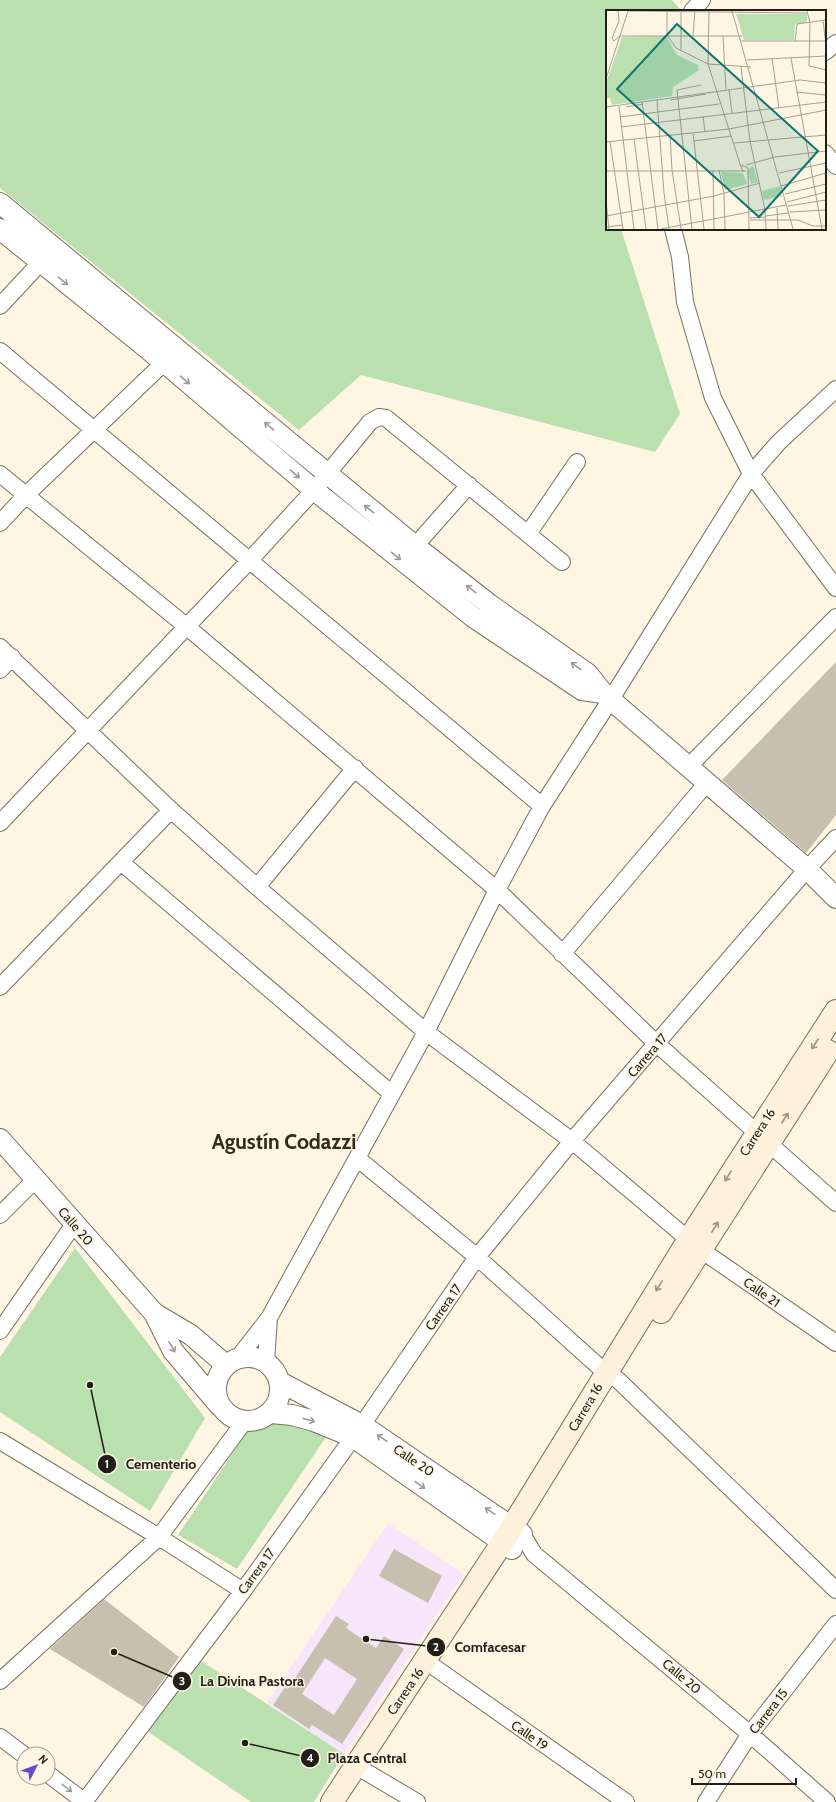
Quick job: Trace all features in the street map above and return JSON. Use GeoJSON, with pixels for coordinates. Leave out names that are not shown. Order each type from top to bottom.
{"type":"FeatureCollection","features":[{"type":"Feature","properties":{"kind":"main road","name":"Carrera 16"},"geometry":{"type":"LineString","coordinates":[[332,1802],[361,1768],[434,1667],[612,1376],[762,1138],[836,1011]]}},
{"type":"Feature","properties":{"kind":"main road","name":"Carrera 16"},"geometry":{"type":"LineString","coordinates":[[762,1138],[836,1039]]}},
{"type":"Feature","properties":{"kind":"main road","name":"Carrera 16"},"geometry":{"type":"LineString","coordinates":[[346,1802],[361,1768],[512,1538]]}},
{"type":"Feature","properties":{"kind":"street"},"geometry":{"type":"LineString","coordinates":[[826,51],[836,43]]}},
{"type":"Feature","properties":{"kind":"street"},"geometry":{"type":"LineString","coordinates":[[826,154],[836,166]]}},
{"type":"Feature","properties":{"kind":"street"},"geometry":{"type":"LineString","coordinates":[[0,203],[62,254],[314,490],[473,617],[582,690],[607,696]]}},
{"type":"Feature","properties":{"kind":"street"},"geometry":{"type":"LineString","coordinates":[[0,229],[40,263],[171,356],[326,473],[489,604],[588,674],[607,696],[706,784],[807,869],[836,898]]}},
{"type":"Feature","properties":{"kind":"street"},"geometry":{"type":"LineString","coordinates":[[673,230],[680,258],[685,302],[713,398],[751,474],[836,588]]}},
{"type":"Feature","properties":{"kind":"street"},"geometry":{"type":"LineString","coordinates":[[0,306],[40,263],[62,254]]}},
{"type":"Feature","properties":{"kind":"street"},"geometry":{"type":"LineString","coordinates":[[0,351],[542,806]]}},
{"type":"Feature","properties":{"kind":"street"},"geometry":{"type":"LineString","coordinates":[[0,523],[26,495],[171,356]]}},
{"type":"Feature","properties":{"kind":"street"},"geometry":{"type":"LineString","coordinates":[[232,1362],[252,1356],[266,1362],[275,1371],[280,1382],[280,1399],[271,1413],[258,1420],[244,1422],[230,1416],[220,1406],[215,1392],[217,1377],[232,1362],[269,1318],[426,1032],[497,890],[542,806],[607,696],[751,474],[778,443],[836,389]]}},
{"type":"Feature","properties":{"kind":"street"},"geometry":{"type":"LineString","coordinates":[[0,823],[249,561],[314,490],[326,473],[370,422],[379,417],[386,418],[562,562]]}},
{"type":"Feature","properties":{"kind":"street"},"geometry":{"type":"LineString","coordinates":[[528,534],[577,462]]}},
{"type":"Feature","properties":{"kind":"street"},"geometry":{"type":"LineString","coordinates":[[0,474],[186,626],[497,890],[657,1044],[836,1204]]}},
{"type":"Feature","properties":{"kind":"street"},"geometry":{"type":"LineString","coordinates":[[415,546],[469,485]]}},
{"type":"Feature","properties":{"kind":"street"},"geometry":{"type":"LineString","coordinates":[[688,767],[836,617]]}},
{"type":"Feature","properties":{"kind":"street"},"geometry":{"type":"LineString","coordinates":[[0,670],[6,652]]}},
{"type":"Feature","properties":{"kind":"street","name":"Calle 21"},"geometry":{"type":"LineString","coordinates":[[6,652],[171,810],[257,887],[426,1032],[572,1141],[695,1244],[836,1343]]}},
{"type":"Feature","properties":{"kind":"street"},"geometry":{"type":"LineString","coordinates":[[257,887],[355,768]]}},
{"type":"Feature","properties":{"kind":"street"},"geometry":{"type":"LineString","coordinates":[[562,954],[706,784]]}},
{"type":"Feature","properties":{"kind":"street"},"geometry":{"type":"LineString","coordinates":[[0,988],[122,863],[171,810]]}},
{"type":"Feature","properties":{"kind":"street","name":"Carrera 17"},"geometry":{"type":"LineString","coordinates":[[85,1802],[243,1591],[358,1431],[478,1257],[572,1141],[807,869],[836,838]]}},
{"type":"Feature","properties":{"kind":"street"},"geometry":{"type":"LineString","coordinates":[[122,863],[392,1094]]}},
{"type":"Feature","properties":{"kind":"street","name":"Calle 20"},"geometry":{"type":"LineString","coordinates":[[0,1139],[154,1313],[173,1350],[220,1406]]}},
{"type":"Feature","properties":{"kind":"street"},"geometry":{"type":"LineString","coordinates":[[357,1158],[478,1257],[612,1376],[836,1590]]}},
{"type":"Feature","properties":{"kind":"street"},"geometry":{"type":"LineString","coordinates":[[0,1215],[36,1179]]}},
{"type":"Feature","properties":{"kind":"street"},"geometry":{"type":"LineString","coordinates":[[0,1331],[74,1224]]}},
{"type":"Feature","properties":{"kind":"street","name":"Calle 20"},"geometry":{"type":"LineString","coordinates":[[154,1313],[232,1362]]}},
{"type":"Feature","properties":{"kind":"street"},"geometry":{"type":"LineString","coordinates":[[266,1362],[269,1318]]}},
{"type":"Feature","properties":{"kind":"street","name":"Calle 20"},"geometry":{"type":"LineString","coordinates":[[280,1382],[358,1431],[534,1554],[750,1734],[827,1802]]}},
{"type":"Feature","properties":{"kind":"street","name":"Calle 20"},"geometry":{"type":"LineString","coordinates":[[271,1413],[358,1431]]}},
{"type":"Feature","properties":{"kind":"street"},"geometry":{"type":"LineString","coordinates":[[0,1681],[159,1538],[244,1422]]}},
{"type":"Feature","properties":{"kind":"street"},"geometry":{"type":"LineString","coordinates":[[0,1441],[243,1591]]}},
{"type":"Feature","properties":{"kind":"street","name":"Carrera 15"},"geometry":{"type":"LineString","coordinates":[[706,1802],[750,1734],[836,1624]]}},
{"type":"Feature","properties":{"kind":"street","name":"Calle 19"},"geometry":{"type":"LineString","coordinates":[[434,1667],[626,1802]]}},
{"type":"Feature","properties":{"kind":"street"},"geometry":{"type":"LineString","coordinates":[[0,1737],[16,1749]]}},
{"type":"Feature","properties":{"kind":"street"},"geometry":{"type":"LineString","coordinates":[[361,1768],[418,1802]]}},
{"type":"Feature","properties":{"kind":"street"},"geometry":{"type":"LineString","coordinates":[[56,1780],[85,1802]]}},
{"type":"Feature","properties":{"kind":"shaded area"},"geometry":{"type":"Polygon","coordinates":[[[388,1523],[464,1574],[344,1754],[267,1703],[388,1523]]]}},
{"type":"Feature","properties":{"kind":"green space"},"geometry":{"type":"Polygon","coordinates":[[[0,0],[672,0],[680,10],[606,10],[606,230],[621,230],[680,414],[655,452],[361,375],[299,430],[0,188],[0,0]]]}},
{"type":"Feature","properties":{"kind":"green space"},"geometry":{"type":"Polygon","coordinates":[[[75,1248],[205,1418],[150,1511],[0,1412],[0,1357],[75,1248]]]}},
{"type":"Feature","properties":{"kind":"green space"},"geometry":{"type":"Polygon","coordinates":[[[275,1420],[330,1431],[237,1569],[178,1535],[250,1427],[267,1425],[275,1420]]]}},
{"type":"Feature","properties":{"kind":"green space"},"geometry":{"type":"Polygon","coordinates":[[[201,1661],[344,1754],[314,1802],[251,1802],[147,1731],[201,1661]]]}},
{"type":"Feature","properties":{"kind":"building"},"geometry":{"type":"Polygon","coordinates":[[[836,662],[836,815],[806,853],[722,780],[836,662]]]}},
{"type":"Feature","properties":{"kind":"building"},"geometry":{"type":"Polygon","coordinates":[[[394,1549],[442,1576],[428,1603],[379,1576],[394,1549]]]}},
{"type":"Feature","properties":{"kind":"building"},"geometry":{"type":"Polygon","coordinates":[[[104,1599],[179,1657],[144,1707],[50,1649],[104,1599]]]}},
{"type":"Feature","properties":{"kind":"building"},"geometry":{"type":"Polygon","coordinates":[[[336,1616],[349,1624],[346,1628],[376,1648],[384,1636],[404,1649],[342,1744],[312,1725],[309,1729],[273,1705],[285,1687],[288,1689],[336,1616]],[[325,1658],[302,1694],[334,1715],[357,1679],[325,1658]]]}},
{"type":"Feature","properties":{"kind":"place","name":"Cementerio"},"geometry":{"type":"Point","coordinates":[90,1385]}},
{"type":"Feature","properties":{"kind":"place","name":"Comfacesar"},"geometry":{"type":"Point","coordinates":[366,1639]}},
{"type":"Feature","properties":{"kind":"place","name":"La Divina Pastora"},"geometry":{"type":"Point","coordinates":[114,1652]}},
{"type":"Feature","properties":{"kind":"place","name":"Plaza Central"},"geometry":{"type":"Point","coordinates":[245,1743]}},
{"type":"Feature","properties":{"kind":"district","name":"Agustín Codazzi"},"geometry":{"type":"Point","coordinates":[284,1142]}}]}
